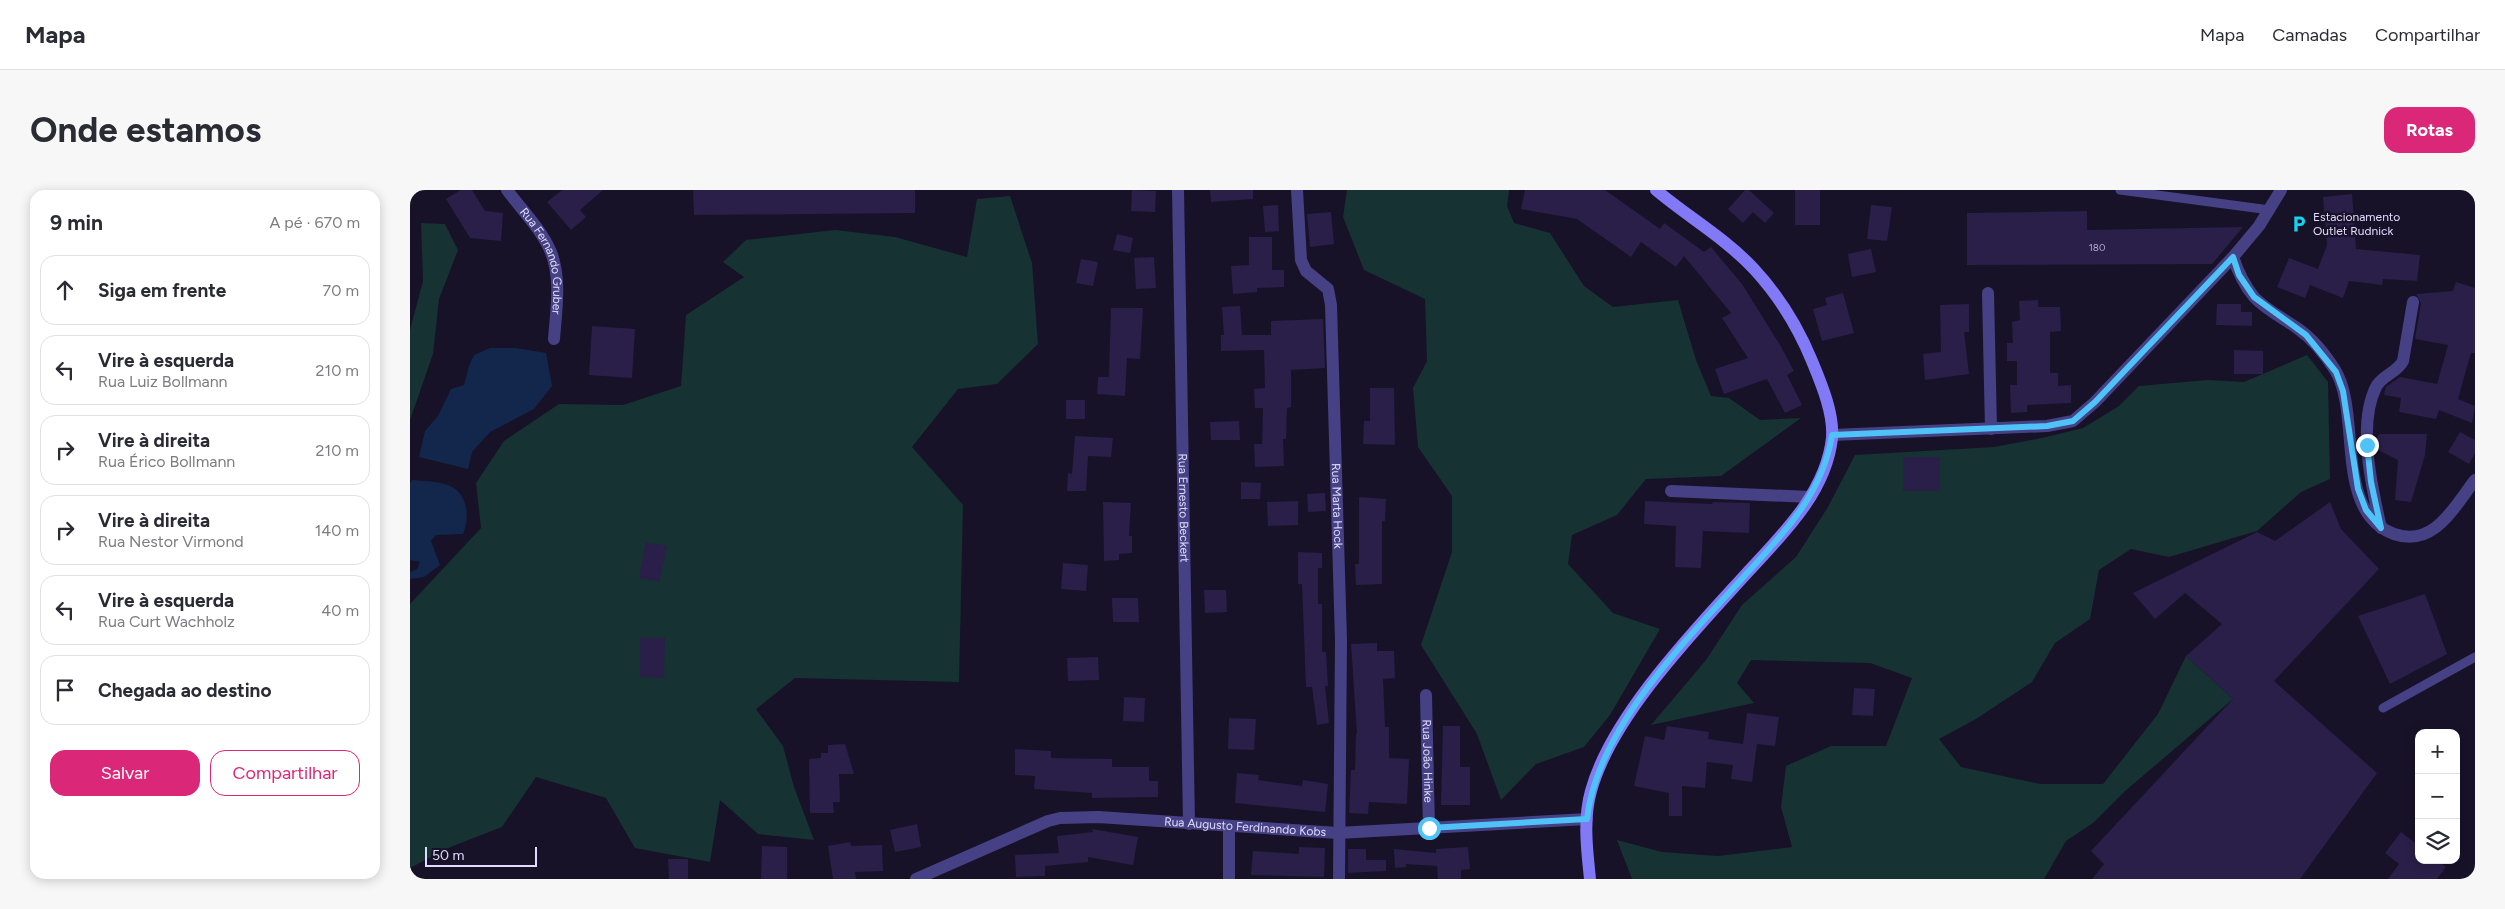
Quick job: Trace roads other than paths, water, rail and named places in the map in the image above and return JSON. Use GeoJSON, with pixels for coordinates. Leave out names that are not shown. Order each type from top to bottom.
{"type":"FeatureCollection","features":[{"type":"Feature","properties":{"kind":"main road"},"geometry":{"type":"LineString","coordinates":[[1590,879],[1587,819],[1590,795],[1598,771],[1610,748],[1641,698],[1709,615],[1790,526],[1810,497],[1826,464],[1832,435],[1825,396],[1810,356],[1795,326],[1770,287],[1731,247],[1656,190]]}},
{"type":"Feature","properties":{"kind":"street","name":"Rua Fernando Gruber"},"geometry":{"type":"LineString","coordinates":[[507,190],[538,229],[551,252],[557,289],[554,339]]}},
{"type":"Feature","properties":{"kind":"street","name":"Rua Ernesto Beckert"},"geometry":{"type":"LineString","coordinates":[[1178,190],[1189,824]]}},
{"type":"Feature","properties":{"kind":"street","name":"Rua Marta Hock"},"geometry":{"type":"LineString","coordinates":[[1297,190],[1301,260],[1306,271],[1328,289],[1331,305],[1341,640],[1339,879]]}},
{"type":"Feature","properties":{"kind":"street"},"geometry":{"type":"LineString","coordinates":[[1832,435],[1992,429],[2061,424],[2073,421],[2084,413],[2233,257],[2270,210],[2280,190]]}},
{"type":"Feature","properties":{"kind":"street"},"geometry":{"type":"LineString","coordinates":[[2233,257],[2239,275],[2254,297],[2306,335],[2336,372],[2343,391],[2358,489],[2366,510],[2381,528],[2411,538],[2428,533],[2445,520],[2475,480]]}},
{"type":"Feature","properties":{"kind":"street"},"geometry":{"type":"LineString","coordinates":[[1988,293],[1992,429]]}},
{"type":"Feature","properties":{"kind":"street"},"geometry":{"type":"LineString","coordinates":[[2381,528],[2369,463],[2369,423],[2373,394],[2377,384],[2383,377],[2401,366],[2414,302]]}},
{"type":"Feature","properties":{"kind":"street"},"geometry":{"type":"LineString","coordinates":[[1671,491],[1810,497]]}},
{"type":"Feature","properties":{"kind":"street","name":"Rua João Hinke"},"geometry":{"type":"LineString","coordinates":[[1426,695],[1429,828]]}},
{"type":"Feature","properties":{"kind":"street","name":"Rua Augusto Ferdinando Kobs"},"geometry":{"type":"LineString","coordinates":[[916,879],[1034,827],[1060,818],[1098,817],[1338,833],[1587,819]]}},
{"type":"Feature","properties":{"kind":"street"},"geometry":{"type":"LineString","coordinates":[[1228,879],[1229,827]]}},
{"type":"Feature","properties":{"kind":"lane"},"geometry":{"type":"LineString","coordinates":[[2120,190],[2270,210]]}},
{"type":"Feature","properties":{"kind":"lane"},"geometry":{"type":"LineString","coordinates":[[2383,708],[2475,657]]}},
{"type":"Feature","properties":{"kind":"water"},"geometry":{"type":"Polygon","coordinates":[[[490,348],[516,348],[546,353],[552,386],[534,409],[490,432],[472,452],[468,469],[419,457],[425,431],[438,416],[451,389],[464,385],[474,355],[490,348]]]}},
{"type":"Feature","properties":{"kind":"water"},"geometry":{"type":"Polygon","coordinates":[[[412,480],[436,482],[458,491],[465,504],[467,519],[463,534],[436,535],[431,541],[440,565],[424,577],[410,579],[410,572],[417,569],[420,562],[410,560],[410,484],[412,480]]]}},
{"type":"Feature","properties":{"kind":"place","name":"Estacionamento Outlet Rudnick"},"geometry":{"type":"Point","coordinates":[2299,224]}}]}
